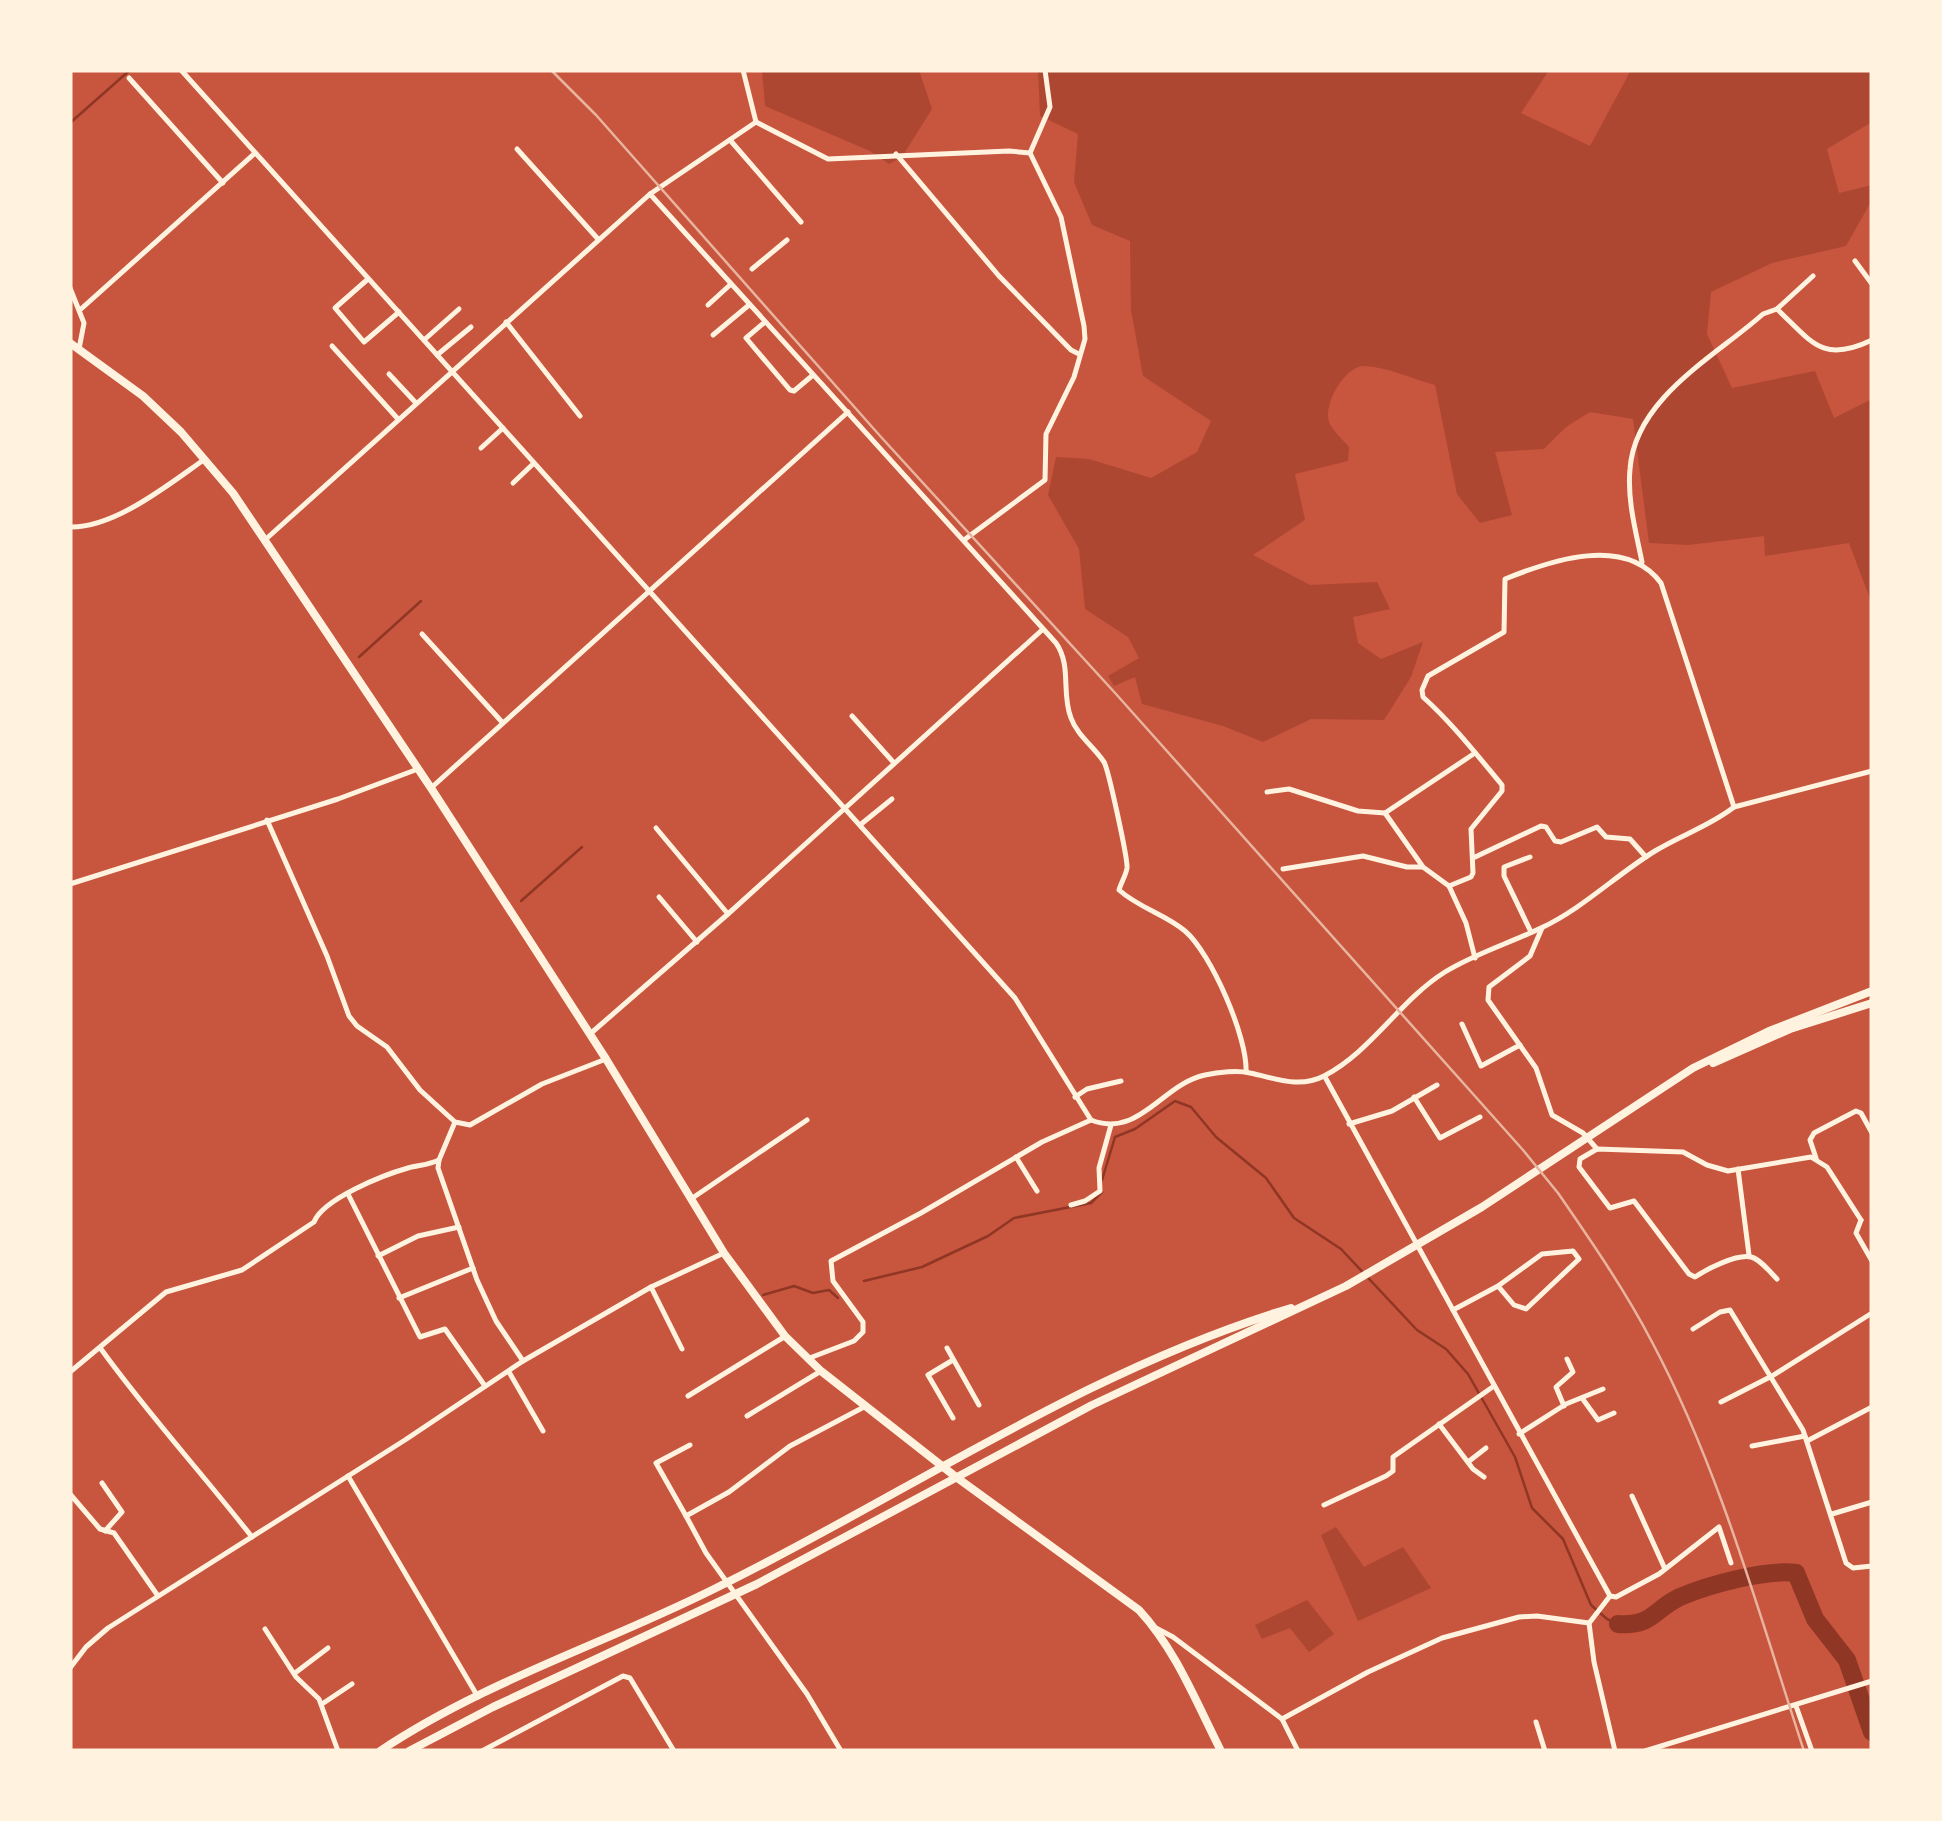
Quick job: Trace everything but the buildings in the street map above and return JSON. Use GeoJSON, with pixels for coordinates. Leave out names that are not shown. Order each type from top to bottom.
{"type":"FeatureCollection","features":[{"type":"Feature","properties":{"kind":"highway"},"geometry":{"type":"LineString","coordinates":[[74,346],[143,396],[205,458],[266,539],[590,1034],[724,1253],[786,1336],[821,1371],[956,1477],[1121,1596],[1156,1628],[1221,1751]]}},
{"type":"Feature","properties":{"kind":"highway"},"geometry":{"type":"LineString","coordinates":[[409,1751],[493,1707],[737,1594],[1092,1404],[1314,1300],[1427,1241],[1673,1080],[1742,1043],[1872,991]]}},
{"type":"Feature","properties":{"kind":"highway"},"geometry":{"type":"LineString","coordinates":[[1635,1106],[1748,1046],[1872,1003]]}},
{"type":"Feature","properties":{"kind":"highway"},"geometry":{"type":"LineString","coordinates":[[380,1751],[478,1697],[728,1582],[1030,1420],[1192,1342],[1314,1300]]}},
{"type":"Feature","properties":{"kind":"street"},"geometry":{"type":"LineString","coordinates":[[181,70],[1014,998],[1091,1120]]}},
{"type":"Feature","properties":{"kind":"street"},"geometry":{"type":"LineString","coordinates":[[743,70],[756,122],[828,160],[896,154],[1030,153]]}},
{"type":"Feature","properties":{"kind":"street"},"geometry":{"type":"LineString","coordinates":[[964,540],[1045,480],[1046,434],[1074,377],[1085,340],[1061,217],[1030,153],[1050,107],[1045,70]]}},
{"type":"Feature","properties":{"kind":"street"},"geometry":{"type":"LineString","coordinates":[[129,78],[223,183]]}},
{"type":"Feature","properties":{"kind":"street"},"geometry":{"type":"LineString","coordinates":[[266,539],[650,194],[756,122]]}},
{"type":"Feature","properties":{"kind":"street"},"geometry":{"type":"LineString","coordinates":[[730,140],[801,222]]}},
{"type":"Feature","properties":{"kind":"street"},"geometry":{"type":"LineString","coordinates":[[517,149],[598,239]]}},
{"type":"Feature","properties":{"kind":"street"},"geometry":{"type":"LineString","coordinates":[[81,309],[255,153]]}},
{"type":"Feature","properties":{"kind":"street"},"geometry":{"type":"LineString","coordinates":[[896,154],[1000,276],[1079,354]]}},
{"type":"Feature","properties":{"kind":"street"},"geometry":{"type":"LineString","coordinates":[[650,194],[1062,652],[1070,718],[1107,769],[1110,796],[1125,846],[1127,869],[1119,890],[1134,904],[1185,931],[1203,953],[1236,1024],[1247,1060],[1246,1072]]}},
{"type":"Feature","properties":{"kind":"street"},"geometry":{"type":"LineString","coordinates":[[752,269],[787,240]]}},
{"type":"Feature","properties":{"kind":"street"},"geometry":{"type":"LineString","coordinates":[[1855,261],[1872,284]]}},
{"type":"Feature","properties":{"kind":"street"},"geometry":{"type":"LineString","coordinates":[[1734,808],[1661,583],[1642,562],[1632,508],[1630,469],[1646,421],[1674,389],[1813,276]]}},
{"type":"Feature","properties":{"kind":"street"},"geometry":{"type":"LineString","coordinates":[[368,279],[335,308],[364,342],[398,312]]}},
{"type":"Feature","properties":{"kind":"street"},"geometry":{"type":"LineString","coordinates":[[708,305],[731,284]]}},
{"type":"Feature","properties":{"kind":"street"},"geometry":{"type":"LineString","coordinates":[[70,288],[81,309],[84,332],[70,359]]}},
{"type":"Feature","properties":{"kind":"street"},"geometry":{"type":"LineString","coordinates":[[713,335],[750,304]]}},
{"type":"Feature","properties":{"kind":"street"},"geometry":{"type":"LineString","coordinates":[[424,340],[458,309]]}},
{"type":"Feature","properties":{"kind":"street"},"geometry":{"type":"LineString","coordinates":[[1777,309],[1813,346],[1822,350],[1856,348],[1872,340]]}},
{"type":"Feature","properties":{"kind":"street"},"geometry":{"type":"LineString","coordinates":[[506,322],[580,416]]}},
{"type":"Feature","properties":{"kind":"street"},"geometry":{"type":"LineString","coordinates":[[765,322],[746,338],[790,390],[794,391],[813,375]]}},
{"type":"Feature","properties":{"kind":"street"},"geometry":{"type":"LineString","coordinates":[[436,354],[472,327]]}},
{"type":"Feature","properties":{"kind":"street"},"geometry":{"type":"LineString","coordinates":[[332,346],[398,419]]}},
{"type":"Feature","properties":{"kind":"street"},"geometry":{"type":"LineString","coordinates":[[389,374],[416,403]]}},
{"type":"Feature","properties":{"kind":"street"},"geometry":{"type":"LineString","coordinates":[[431,788],[848,412]]}},
{"type":"Feature","properties":{"kind":"street"},"geometry":{"type":"LineString","coordinates":[[481,448],[503,428]]}},
{"type":"Feature","properties":{"kind":"street"},"geometry":{"type":"LineString","coordinates":[[70,527],[85,527],[141,502],[205,458]]}},
{"type":"Feature","properties":{"kind":"street"},"geometry":{"type":"LineString","coordinates":[[513,483],[534,463]]}},
{"type":"Feature","properties":{"kind":"street"},"geometry":{"type":"LineString","coordinates":[[1449,886],[1470,877],[1471,829],[1502,791],[1502,785],[1464,736],[1423,696],[1428,676],[1504,632],[1505,580],[1580,557],[1642,562]]}},
{"type":"Feature","properties":{"kind":"street"},"geometry":{"type":"LineString","coordinates":[[590,1034],[1042,630]]}},
{"type":"Feature","properties":{"kind":"street"},"geometry":{"type":"LineString","coordinates":[[422,634],[502,722]]}},
{"type":"Feature","properties":{"kind":"street"},"geometry":{"type":"LineString","coordinates":[[852,716],[894,763]]}},
{"type":"Feature","properties":{"kind":"street"},"geometry":{"type":"LineString","coordinates":[[1268,792],[1289,789],[1358,811],[1384,813],[1475,753]]}},
{"type":"Feature","properties":{"kind":"street"},"geometry":{"type":"LineString","coordinates":[[70,884],[418,770]]}},
{"type":"Feature","properties":{"kind":"street"},"geometry":{"type":"LineString","coordinates":[[807,1359],[854,1341],[863,1332],[863,1322],[833,1281],[830,1261],[1016,1157],[1091,1120],[1111,1125],[1136,1119],[1182,1084],[1204,1075],[1246,1072],[1287,1082],[1324,1076],[1367,1044],[1445,972],[1542,928],[1646,858],[1734,808],[1872,771]]}},
{"type":"Feature","properties":{"kind":"street"},"geometry":{"type":"LineString","coordinates":[[860,824],[892,799]]}},
{"type":"Feature","properties":{"kind":"street"},"geometry":{"type":"LineString","coordinates":[[1384,813],[1423,868],[1449,886],[1466,923],[1475,958]]}},
{"type":"Feature","properties":{"kind":"street"},"geometry":{"type":"LineString","coordinates":[[268,820],[349,1016],[387,1047],[420,1090],[455,1122],[470,1125],[556,1077],[606,1059]]}},
{"type":"Feature","properties":{"kind":"street"},"geometry":{"type":"LineString","coordinates":[[1473,858],[1540,826],[1561,842],[1597,826],[1606,838],[1630,839],[1646,858]]}},
{"type":"Feature","properties":{"kind":"street"},"geometry":{"type":"LineString","coordinates":[[656,828],[728,914]]}},
{"type":"Feature","properties":{"kind":"street"},"geometry":{"type":"LineString","coordinates":[[1283,869],[1363,856],[1423,868]]}},
{"type":"Feature","properties":{"kind":"street"},"geometry":{"type":"LineString","coordinates":[[1530,856],[1504,867],[1504,876],[1531,932]]}},
{"type":"Feature","properties":{"kind":"street"},"geometry":{"type":"LineString","coordinates":[[659,896],[697,942]]}},
{"type":"Feature","properties":{"kind":"street"},"geometry":{"type":"LineString","coordinates":[[1542,928],[1530,956],[1486,993],[1493,1010],[1536,1068],[1552,1115],[1583,1132],[1597,1150]]}},
{"type":"Feature","properties":{"kind":"street"},"geometry":{"type":"LineString","coordinates":[[1462,1024],[1481,1066],[1520,1044]]}},
{"type":"Feature","properties":{"kind":"street"},"geometry":{"type":"LineString","coordinates":[[1324,1076],[1610,1596]]}},
{"type":"Feature","properties":{"kind":"street"},"geometry":{"type":"LineString","coordinates":[[1075,1097],[1087,1089],[1121,1081]]}},
{"type":"Feature","properties":{"kind":"street"},"geometry":{"type":"LineString","coordinates":[[1349,1124],[1392,1111],[1437,1086]]}},
{"type":"Feature","properties":{"kind":"street"},"geometry":{"type":"LineString","coordinates":[[1414,1097],[1440,1138],[1480,1117]]}},
{"type":"Feature","properties":{"kind":"street"},"geometry":{"type":"LineString","coordinates":[[1817,1161],[1810,1140],[1814,1133],[1856,1111],[1872,1133]]}},
{"type":"Feature","properties":{"kind":"street"},"geometry":{"type":"LineString","coordinates":[[691,1199],[806,1120]]}},
{"type":"Feature","properties":{"kind":"street"},"geometry":{"type":"LineString","coordinates":[[455,1122],[438,1168],[496,1321],[523,1361]]}},
{"type":"Feature","properties":{"kind":"street"},"geometry":{"type":"LineString","coordinates":[[1071,1205],[1100,1191],[1099,1168],[1111,1125]]}},
{"type":"Feature","properties":{"kind":"street"},"geometry":{"type":"LineString","coordinates":[[1749,1256],[1707,1269],[1695,1277],[1689,1274],[1634,1201],[1610,1208],[1580,1167],[1580,1159],[1597,1150],[1683,1152],[1707,1166],[1728,1171],[1811,1157],[1828,1166],[1861,1220]]}},
{"type":"Feature","properties":{"kind":"street"},"geometry":{"type":"LineString","coordinates":[[1016,1157],[1037,1191]]}},
{"type":"Feature","properties":{"kind":"street"},"geometry":{"type":"LineString","coordinates":[[70,1372],[166,1292],[242,1270],[314,1222],[318,1210],[406,1169],[439,1160]]}},
{"type":"Feature","properties":{"kind":"street"},"geometry":{"type":"LineString","coordinates":[[1738,1169],[1749,1256],[1777,1279]]}},
{"type":"Feature","properties":{"kind":"street"},"geometry":{"type":"LineString","coordinates":[[348,1194],[420,1337],[445,1330],[485,1386]]}},
{"type":"Feature","properties":{"kind":"street"},"geometry":{"type":"LineString","coordinates":[[1861,1220],[1870,1219]]}},
{"type":"Feature","properties":{"kind":"street"},"geometry":{"type":"LineString","coordinates":[[1861,1220],[1856,1234],[1872,1261]]}},
{"type":"Feature","properties":{"kind":"street"},"geometry":{"type":"LineString","coordinates":[[378,1256],[418,1236],[460,1227]]}},
{"type":"Feature","properties":{"kind":"street"},"geometry":{"type":"LineString","coordinates":[[1453,1310],[1498,1286],[1542,1254],[1573,1251],[1579,1259],[1521,1310],[1498,1286]]}},
{"type":"Feature","properties":{"kind":"street"},"geometry":{"type":"LineString","coordinates":[[70,1668],[108,1628],[523,1361],[651,1287],[724,1253]]}},
{"type":"Feature","properties":{"kind":"street"},"geometry":{"type":"LineString","coordinates":[[399,1298],[473,1268]]}},
{"type":"Feature","properties":{"kind":"street"},"geometry":{"type":"LineString","coordinates":[[651,1287],[682,1349]]}},
{"type":"Feature","properties":{"kind":"street"},"geometry":{"type":"LineString","coordinates":[[1693,1328],[1730,1310],[1806,1438],[1846,1563],[1852,1568],[1872,1566]]}},
{"type":"Feature","properties":{"kind":"street"},"geometry":{"type":"LineString","coordinates":[[1721,1402],[1772,1376],[1872,1313]]}},
{"type":"Feature","properties":{"kind":"street"},"geometry":{"type":"LineString","coordinates":[[688,1396],[786,1336]]}},
{"type":"Feature","properties":{"kind":"street"},"geometry":{"type":"LineString","coordinates":[[102,1348],[136,1398],[252,1537]]}},
{"type":"Feature","properties":{"kind":"street"},"geometry":{"type":"LineString","coordinates":[[947,1348],[979,1405]]}},
{"type":"Feature","properties":{"kind":"street"},"geometry":{"type":"LineString","coordinates":[[1564,1406],[1556,1387],[1573,1372],[1566,1359]]}},
{"type":"Feature","properties":{"kind":"street"},"geometry":{"type":"LineString","coordinates":[[953,1418],[928,1375],[954,1360]]}},
{"type":"Feature","properties":{"kind":"street"},"geometry":{"type":"LineString","coordinates":[[748,1416],[821,1371]]}},
{"type":"Feature","properties":{"kind":"street"},"geometry":{"type":"LineString","coordinates":[[509,1372],[543,1432]]}},
{"type":"Feature","properties":{"kind":"street"},"geometry":{"type":"LineString","coordinates":[[1324,1505],[1386,1476],[1393,1471],[1393,1457],[1494,1386]]}},
{"type":"Feature","properties":{"kind":"street"},"geometry":{"type":"LineString","coordinates":[[1519,1434],[1564,1406],[1603,1389]]}},
{"type":"Feature","properties":{"kind":"street"},"geometry":{"type":"LineString","coordinates":[[1582,1398],[1598,1420],[1614,1413]]}},
{"type":"Feature","properties":{"kind":"street"},"geometry":{"type":"LineString","coordinates":[[686,1516],[729,1492],[790,1446],[867,1406]]}},
{"type":"Feature","properties":{"kind":"street"},"geometry":{"type":"LineString","coordinates":[[1752,1446],[1806,1438],[1872,1407]]}},
{"type":"Feature","properties":{"kind":"street"},"geometry":{"type":"LineString","coordinates":[[1439,1424],[1484,1478]]}},
{"type":"Feature","properties":{"kind":"street"},"geometry":{"type":"LineString","coordinates":[[690,1444],[656,1464],[706,1553],[808,1694],[840,1751]]}},
{"type":"Feature","properties":{"kind":"street"},"geometry":{"type":"LineString","coordinates":[[1468,1462],[1486,1448]]}},
{"type":"Feature","properties":{"kind":"street"},"geometry":{"type":"LineString","coordinates":[[348,1476],[478,1697]]}},
{"type":"Feature","properties":{"kind":"street"},"geometry":{"type":"LineString","coordinates":[[102,1483],[122,1512],[106,1530]]}},
{"type":"Feature","properties":{"kind":"street"},"geometry":{"type":"LineString","coordinates":[[70,1494],[100,1529],[114,1534],[158,1596]]}},
{"type":"Feature","properties":{"kind":"street"},"geometry":{"type":"LineString","coordinates":[[1632,1496],[1665,1569]]}},
{"type":"Feature","properties":{"kind":"street"},"geometry":{"type":"LineString","coordinates":[[1832,1514],[1872,1502]]}},
{"type":"Feature","properties":{"kind":"street"},"geometry":{"type":"LineString","coordinates":[[1610,1596],[1616,1597],[1665,1569],[1719,1527],[1731,1563]]}},
{"type":"Feature","properties":{"kind":"street"},"geometry":{"type":"LineString","coordinates":[[1610,1596],[1592,1620],[1615,1751]]}},
{"type":"Feature","properties":{"kind":"street"},"geometry":{"type":"LineString","coordinates":[[1282,1719],[1354,1679],[1442,1638],[1519,1617],[1592,1620]]}},
{"type":"Feature","properties":{"kind":"street"},"geometry":{"type":"LineString","coordinates":[[1156,1628],[1173,1636],[1282,1719],[1298,1751]]}},
{"type":"Feature","properties":{"kind":"street"},"geometry":{"type":"LineString","coordinates":[[265,1629],[294,1673],[321,1704],[338,1751]]}},
{"type":"Feature","properties":{"kind":"street"},"geometry":{"type":"LineString","coordinates":[[294,1673],[328,1648]]}},
{"type":"Feature","properties":{"kind":"street"},"geometry":{"type":"LineString","coordinates":[[482,1751],[623,1676],[630,1678],[674,1751]]}},
{"type":"Feature","properties":{"kind":"street"},"geometry":{"type":"LineString","coordinates":[[1645,1751],[1870,1682]]}},
{"type":"Feature","properties":{"kind":"street"},"geometry":{"type":"LineString","coordinates":[[321,1704],[352,1684]]}},
{"type":"Feature","properties":{"kind":"street"},"geometry":{"type":"LineString","coordinates":[[1796,1706],[1812,1751]]}},
{"type":"Feature","properties":{"kind":"street"},"geometry":{"type":"LineString","coordinates":[[1536,1722],[1546,1751]]}},
{"type":"Feature","properties":{"kind":"shaded area"},"geometry":{"type":"Polygon","coordinates":[[[762,70],[919,70],[932,109],[902,157],[889,164],[870,151],[765,106],[762,70]]]}},
{"type":"Feature","properties":{"kind":"shaded area"},"geometry":{"type":"Polygon","coordinates":[[[1038,70],[1549,70],[1521,113],[1590,146],[1631,70],[1872,70],[1872,122],[1827,149],[1839,193],[1872,185],[1872,200],[1846,246],[1772,263],[1711,292],[1707,334],[1732,388],[1815,371],[1834,418],[1872,399],[1872,604],[1849,543],[1765,556],[1764,536],[1688,545],[1649,543],[1633,419],[1590,412],[1566,427],[1544,449],[1495,452],[1512,515],[1480,523],[1457,494],[1435,385],[1364,366],[1343,379],[1329,406],[1329,422],[1349,447],[1348,461],[1295,474],[1305,520],[1253,555],[1310,585],[1377,582],[1390,609],[1353,617],[1358,643],[1381,659],[1423,642],[1411,677],[1384,720],[1311,719],[1263,742],[1223,726],[1142,704],[1135,677],[1114,686],[1108,676],[1139,658],[1128,637],[1085,609],[1079,549],[1048,495],[1056,457],[1089,459],[1151,478],[1197,452],[1211,421],[1143,376],[1131,310],[1130,241],[1092,225],[1074,182],[1078,134],[1040,116],[1038,70]]]}},
{"type":"Feature","properties":{"kind":"shaded area"},"geometry":{"type":"Polygon","coordinates":[[[1336,1527],[1364,1567],[1403,1547],[1431,1588],[1358,1621],[1321,1535],[1336,1527]]]}},
{"type":"Feature","properties":{"kind":"shaded area"},"geometry":{"type":"Polygon","coordinates":[[[1307,1600],[1334,1634],[1309,1652],[1290,1628],[1262,1639],[1255,1625],[1307,1600]]]}},
{"type":"Feature","properties":{"kind":"waterway"},"geometry":{"type":"LineString","coordinates":[[70,123],[130,70]]}},
{"type":"Feature","properties":{"kind":"waterway"},"geometry":{"type":"LineString","coordinates":[[359,657],[421,601]]}},
{"type":"Feature","properties":{"kind":"waterway"},"geometry":{"type":"LineString","coordinates":[[521,901],[582,847]]}},
{"type":"Feature","properties":{"kind":"waterway"},"geometry":{"type":"LineString","coordinates":[[1102,1180],[1115,1137],[1135,1129],[1175,1101],[1191,1107],[1216,1137],[1266,1178],[1294,1218],[1341,1249],[1417,1330],[1446,1349],[1468,1374],[1515,1457],[1532,1508],[1563,1539],[1591,1605],[1618,1624]]}},
{"type":"Feature","properties":{"kind":"waterway"},"geometry":{"type":"LineString","coordinates":[[864,1281],[922,1267],[988,1236],[1014,1218],[1091,1203],[1102,1192]]}},
{"type":"Feature","properties":{"kind":"waterway"},"geometry":{"type":"LineString","coordinates":[[763,1295],[794,1286],[813,1293],[829,1290],[838,1298]]}},
{"type":"Feature","properties":{"kind":"waterway"},"geometry":{"type":"LineString","coordinates":[[1618,1624],[1646,1620],[1680,1597],[1721,1583],[1769,1573],[1796,1573],[1815,1619],[1847,1660],[1872,1732]]}},
{"type":"Feature","properties":{"kind":"railway"},"geometry":{"type":"LineString","coordinates":[[551,70],[596,115],[881,437],[1116,694],[1558,1193],[1631,1304],[1676,1391],[1737,1543],[1804,1751]]}}]}
